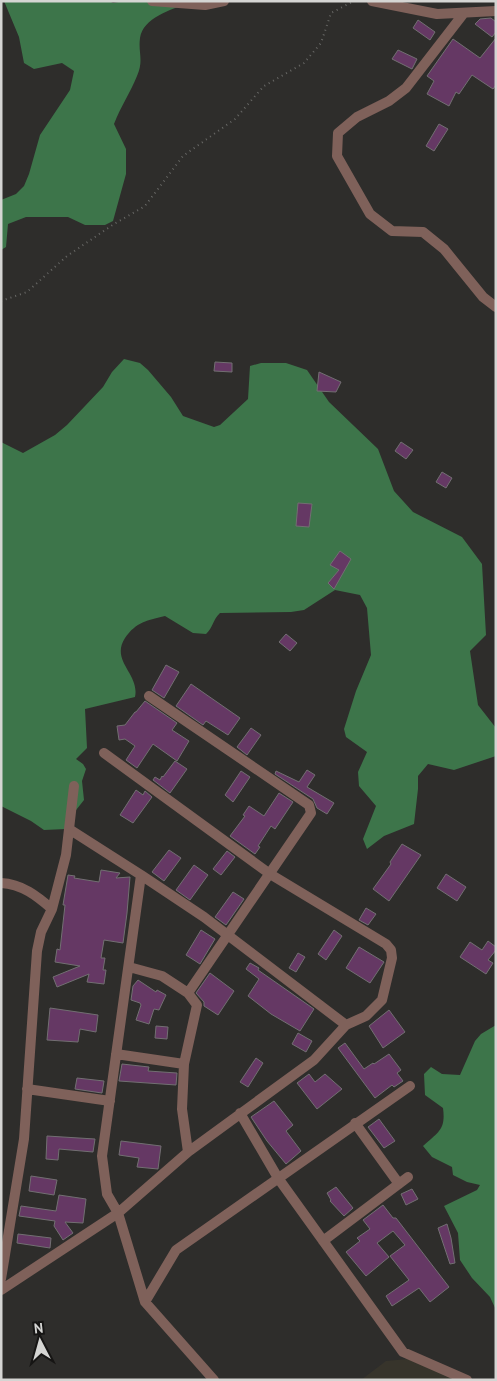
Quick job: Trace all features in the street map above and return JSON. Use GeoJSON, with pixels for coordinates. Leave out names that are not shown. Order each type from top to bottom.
{"type":"FeatureCollection","features":[{"type":"Feature","properties":{"kind":"street"},"geometry":{"type":"LineString","coordinates":[[152,1],[205,5],[224,1]]}},
{"type":"Feature","properties":{"kind":"street"},"geometry":{"type":"LineString","coordinates":[[372,1],[438,14],[496,11]]}},
{"type":"Feature","properties":{"kind":"street"},"geometry":{"type":"LineString","coordinates":[[464,13],[406,88],[389,101],[357,117],[338,133],[337,156],[370,214],[392,231],[422,232],[444,248],[483,297],[496,307]]}},
{"type":"Feature","properties":{"kind":"street"},"geometry":{"type":"LineString","coordinates":[[149,696],[309,805],[310,813],[188,993]]}},
{"type":"Feature","properties":{"kind":"street"},"geometry":{"type":"LineString","coordinates":[[1,1290],[118,1213],[188,1152],[314,1060],[346,1025],[366,1016],[382,1000],[392,958],[391,950],[386,944],[270,874],[104,754]]}},
{"type":"Feature","properties":{"kind":"street"},"geometry":{"type":"LineString","coordinates":[[1,1279],[24,1139],[36,951],[41,932],[52,909],[66,855],[74,786]]}},
{"type":"Feature","properties":{"kind":"street"},"geometry":{"type":"LineString","coordinates":[[69,829],[204,917],[346,1025]]}},
{"type":"Feature","properties":{"kind":"street"},"geometry":{"type":"LineString","coordinates":[[141,876],[102,1156],[107,1194],[118,1213],[145,1302],[214,1380]]}},
{"type":"Feature","properties":{"kind":"street"},"geometry":{"type":"LineString","coordinates":[[1,883],[34,893],[52,909]]}},
{"type":"Feature","properties":{"kind":"street"},"geometry":{"type":"LineString","coordinates":[[129,967],[162,976],[188,993],[197,1005],[184,1064],[182,1109],[188,1152]]}},
{"type":"Feature","properties":{"kind":"street"},"geometry":{"type":"LineString","coordinates":[[116,1054],[184,1064]]}},
{"type":"Feature","properties":{"kind":"street"},"geometry":{"type":"LineString","coordinates":[[145,1302],[176,1250],[410,1086]]}},
{"type":"Feature","properties":{"kind":"street"},"geometry":{"type":"LineString","coordinates":[[27,1089],[110,1101]]}},
{"type":"Feature","properties":{"kind":"street"},"geometry":{"type":"LineString","coordinates":[[240,1113],[278,1178],[403,1352],[467,1380]]}},
{"type":"Feature","properties":{"kind":"street"},"geometry":{"type":"LineString","coordinates":[[356,1123],[399,1184]]}},
{"type":"Feature","properties":{"kind":"street"},"geometry":{"type":"LineString","coordinates":[[323,1241],[408,1177]]}},
{"type":"Feature","properties":{"kind":"path"},"geometry":{"type":"LineString","coordinates":[[1,301],[27,292],[67,256],[114,224],[145,206],[183,156],[235,119],[264,86],[304,63],[321,43],[331,13],[354,1]]}},
{"type":"Feature","properties":{"kind":"shaded area"},"geometry":{"type":"Polygon","coordinates":[[[408,1359],[459,1380],[361,1380],[386,1361],[408,1359]]]}},
{"type":"Feature","properties":{"kind":"green space"},"geometry":{"type":"Polygon","coordinates":[[[4,1],[109,1],[113,3],[124,1],[190,1],[188,4],[159,15],[146,25],[142,31],[139,70],[114,124],[126,149],[126,174],[113,221],[105,225],[85,225],[68,217],[26,217],[8,224],[6,247],[1,250],[1,200],[16,194],[24,186],[40,135],[70,90],[74,71],[62,63],[34,69],[24,63],[19,37],[4,1]]]}},
{"type":"Feature","properties":{"kind":"green space"},"geometry":{"type":"Polygon","coordinates":[[[124,359],[140,363],[148,370],[171,397],[183,416],[214,427],[220,425],[248,399],[250,366],[261,363],[286,363],[307,370],[329,402],[378,449],[394,491],[413,512],[462,537],[482,564],[486,635],[470,651],[478,705],[496,728],[496,756],[454,770],[428,764],[418,776],[414,824],[384,836],[367,849],[363,839],[376,806],[359,786],[358,772],[367,752],[346,737],[344,729],[356,691],[371,655],[367,608],[360,595],[335,590],[304,610],[291,612],[220,613],[206,634],[193,633],[165,616],[148,620],[138,625],[129,633],[121,646],[123,661],[133,681],[135,697],[85,709],[87,748],[76,759],[86,769],[82,781],[84,800],[69,819],[66,829],[44,830],[31,821],[1,806],[1,442],[23,453],[55,435],[103,387],[112,372],[124,359]]]}},
{"type":"Feature","properties":{"kind":"green space"},"geometry":{"type":"Polygon","coordinates":[[[496,1025],[496,1310],[490,1297],[472,1278],[460,1260],[458,1233],[444,1206],[477,1190],[480,1185],[467,1182],[453,1175],[452,1167],[432,1157],[423,1146],[440,1130],[444,1115],[443,1108],[425,1095],[424,1074],[431,1067],[442,1074],[460,1075],[475,1041],[481,1034],[496,1025]]]}},
{"type":"Feature","properties":{"kind":"building"},"geometry":{"type":"Polygon","coordinates":[[[491,18],[496,22],[496,32],[492,37],[475,24],[480,19],[491,18]]]}},
{"type":"Feature","properties":{"kind":"building"},"geometry":{"type":"Polygon","coordinates":[[[418,20],[435,32],[430,40],[413,28],[418,20]]]}},
{"type":"Feature","properties":{"kind":"building"},"geometry":{"type":"Polygon","coordinates":[[[496,38],[496,85],[493,89],[472,75],[459,94],[456,92],[449,106],[427,94],[434,81],[427,76],[453,39],[480,58],[496,38]]]}},
{"type":"Feature","properties":{"kind":"building"},"geometry":{"type":"Polygon","coordinates":[[[398,50],[417,59],[412,69],[392,59],[398,50]]]}},
{"type":"Feature","properties":{"kind":"building"},"geometry":{"type":"Polygon","coordinates":[[[439,124],[448,129],[434,151],[426,146],[439,124]]]}},
{"type":"Feature","properties":{"kind":"building"},"geometry":{"type":"Polygon","coordinates":[[[215,362],[232,363],[232,372],[214,371],[215,362]]]}},
{"type":"Feature","properties":{"kind":"building"},"geometry":{"type":"Polygon","coordinates":[[[319,372],[341,382],[336,392],[317,391],[319,372]]]}},
{"type":"Feature","properties":{"kind":"building"},"geometry":{"type":"Polygon","coordinates":[[[401,442],[413,450],[406,459],[395,451],[401,442]]]}},
{"type":"Feature","properties":{"kind":"building"},"geometry":{"type":"Polygon","coordinates":[[[442,472],[452,478],[446,488],[436,482],[442,472]]]}},
{"type":"Feature","properties":{"kind":"building"},"geometry":{"type":"Polygon","coordinates":[[[298,503],[312,504],[309,527],[296,526],[298,503]]]}},
{"type":"Feature","properties":{"kind":"building"},"geometry":{"type":"Polygon","coordinates":[[[340,551],[351,559],[334,589],[328,583],[339,570],[330,565],[340,551]]]}},
{"type":"Feature","properties":{"kind":"building"},"geometry":{"type":"Polygon","coordinates":[[[286,634],[297,643],[290,651],[279,642],[286,634]]]}},
{"type":"Feature","properties":{"kind":"building"},"geometry":{"type":"Polygon","coordinates":[[[166,665],[179,672],[164,698],[152,690],[166,665]]]}},
{"type":"Feature","properties":{"kind":"building"},"geometry":{"type":"Polygon","coordinates":[[[191,684],[240,718],[228,735],[206,721],[203,725],[176,706],[191,684]]]}},
{"type":"Feature","properties":{"kind":"building"},"geometry":{"type":"Polygon","coordinates":[[[145,701],[177,723],[172,730],[189,741],[177,761],[153,744],[137,768],[126,760],[135,746],[125,739],[119,740],[117,726],[125,725],[145,701]]]}},
{"type":"Feature","properties":{"kind":"building"},"geometry":{"type":"Polygon","coordinates":[[[251,728],[261,735],[247,755],[237,747],[251,728]]]}},
{"type":"Feature","properties":{"kind":"building"},"geometry":{"type":"Polygon","coordinates":[[[175,761],[187,769],[170,793],[153,780],[155,777],[160,780],[175,761]]]}},
{"type":"Feature","properties":{"kind":"building"},"geometry":{"type":"Polygon","coordinates":[[[307,770],[315,775],[307,787],[334,803],[327,814],[317,808],[313,799],[275,774],[276,771],[299,782],[307,770]]]}},
{"type":"Feature","properties":{"kind":"building"},"geometry":{"type":"Polygon","coordinates":[[[241,771],[250,777],[233,802],[225,795],[241,771]]]}},
{"type":"Feature","properties":{"kind":"building"},"geometry":{"type":"Polygon","coordinates":[[[136,790],[143,795],[145,791],[152,797],[133,823],[120,815],[136,790]]]}},
{"type":"Feature","properties":{"kind":"building"},"geometry":{"type":"Polygon","coordinates":[[[279,793],[293,802],[275,829],[271,826],[255,854],[230,836],[245,816],[243,815],[249,806],[264,816],[279,793]]]}},
{"type":"Feature","properties":{"kind":"building"},"geometry":{"type":"Polygon","coordinates":[[[402,844],[421,855],[389,901],[373,889],[391,864],[390,862],[402,844]]]}},
{"type":"Feature","properties":{"kind":"building"},"geometry":{"type":"Polygon","coordinates":[[[169,850],[181,858],[164,881],[152,872],[169,850]]]}},
{"type":"Feature","properties":{"kind":"building"},"geometry":{"type":"Polygon","coordinates":[[[227,851],[235,857],[221,875],[213,869],[227,851]]]}},
{"type":"Feature","properties":{"kind":"building"},"geometry":{"type":"Polygon","coordinates":[[[194,865],[208,875],[190,900],[176,890],[194,865]]]}},
{"type":"Feature","properties":{"kind":"building"},"geometry":{"type":"Polygon","coordinates":[[[101,870],[120,873],[116,878],[130,877],[123,943],[104,940],[101,958],[105,958],[103,970],[106,970],[104,984],[87,982],[89,974],[57,987],[53,977],[80,966],[55,962],[57,949],[60,950],[65,905],[63,905],[68,875],[75,876],[74,878],[99,882],[101,870]]]}},
{"type":"Feature","properties":{"kind":"building"},"geometry":{"type":"Polygon","coordinates":[[[446,874],[466,887],[457,901],[437,888],[446,874]]]}},
{"type":"Feature","properties":{"kind":"building"},"geometry":{"type":"Polygon","coordinates":[[[233,892],[244,899],[226,925],[215,917],[233,892]]]}},
{"type":"Feature","properties":{"kind":"building"},"geometry":{"type":"Polygon","coordinates":[[[366,908],[376,914],[368,925],[359,920],[366,908]]]}},
{"type":"Feature","properties":{"kind":"building"},"geometry":{"type":"Polygon","coordinates":[[[201,930],[215,939],[200,964],[186,955],[201,930]]]}},
{"type":"Feature","properties":{"kind":"building"},"geometry":{"type":"Polygon","coordinates":[[[334,930],[342,936],[326,960],[318,954],[334,930]]]}},
{"type":"Feature","properties":{"kind":"building"},"geometry":{"type":"Polygon","coordinates":[[[488,941],[496,947],[496,950],[488,960],[493,963],[486,974],[460,957],[470,942],[482,950],[488,941]]]}},
{"type":"Feature","properties":{"kind":"building"},"geometry":{"type":"Polygon","coordinates":[[[359,947],[384,962],[370,983],[346,968],[359,947]]]}},
{"type":"Feature","properties":{"kind":"building"},"geometry":{"type":"Polygon","coordinates":[[[298,953],[305,957],[296,972],[289,968],[298,953]]]}},
{"type":"Feature","properties":{"kind":"building"},"geometry":{"type":"Polygon","coordinates":[[[250,963],[314,1009],[300,1031],[271,1014],[248,996],[259,979],[246,969],[250,963]]]}},
{"type":"Feature","properties":{"kind":"building"},"geometry":{"type":"Polygon","coordinates":[[[210,973],[234,991],[218,1015],[204,1006],[204,1002],[196,993],[210,973]]]}},
{"type":"Feature","properties":{"kind":"building"},"geometry":{"type":"Polygon","coordinates":[[[138,980],[156,992],[157,990],[166,995],[159,1010],[154,1009],[149,1024],[136,1020],[141,1005],[131,1000],[133,986],[138,980]]]}},
{"type":"Feature","properties":{"kind":"building"},"geometry":{"type":"Polygon","coordinates":[[[50,1008],[98,1015],[96,1032],[80,1029],[78,1042],[47,1040],[50,1008]]]}},
{"type":"Feature","properties":{"kind":"building"},"geometry":{"type":"Polygon","coordinates":[[[389,1010],[405,1032],[383,1048],[369,1026],[389,1010]]]}},
{"type":"Feature","properties":{"kind":"building"},"geometry":{"type":"Polygon","coordinates":[[[156,1026],[168,1027],[167,1039],[155,1038],[156,1026]]]}},
{"type":"Feature","properties":{"kind":"building"},"geometry":{"type":"Polygon","coordinates":[[[298,1033],[312,1041],[306,1052],[292,1044],[298,1033]]]}},
{"type":"Feature","properties":{"kind":"building"},"geometry":{"type":"Polygon","coordinates":[[[345,1043],[364,1069],[389,1054],[401,1070],[397,1073],[403,1081],[394,1087],[392,1085],[375,1098],[338,1048],[345,1043]]]}},
{"type":"Feature","properties":{"kind":"building"},"geometry":{"type":"Polygon","coordinates":[[[256,1058],[263,1063],[248,1087],[240,1082],[256,1058]]]}},
{"type":"Feature","properties":{"kind":"building"},"geometry":{"type":"Polygon","coordinates":[[[122,1064],[149,1067],[148,1071],[177,1073],[176,1085],[119,1081],[122,1064]]]}},
{"type":"Feature","properties":{"kind":"building"},"geometry":{"type":"Polygon","coordinates":[[[309,1074],[315,1082],[325,1074],[342,1089],[317,1109],[297,1083],[309,1074]]]}},
{"type":"Feature","properties":{"kind":"building"},"geometry":{"type":"Polygon","coordinates":[[[77,1078],[104,1081],[102,1093],[75,1089],[77,1078]]]}},
{"type":"Feature","properties":{"kind":"building"},"geometry":{"type":"Polygon","coordinates":[[[274,1101],[293,1125],[286,1131],[301,1151],[286,1164],[267,1141],[251,1117],[274,1101]]]}},
{"type":"Feature","properties":{"kind":"building"},"geometry":{"type":"Polygon","coordinates":[[[379,1119],[395,1141],[384,1148],[368,1127],[379,1119]]]}},
{"type":"Feature","properties":{"kind":"building"},"geometry":{"type":"Polygon","coordinates":[[[47,1136],[95,1139],[93,1152],[59,1149],[58,1160],[46,1159],[47,1136]]]}},
{"type":"Feature","properties":{"kind":"building"},"geometry":{"type":"Polygon","coordinates":[[[121,1141],[161,1146],[158,1169],[137,1167],[139,1158],[119,1155],[121,1141]]]}},
{"type":"Feature","properties":{"kind":"building"},"geometry":{"type":"Polygon","coordinates":[[[31,1176],[57,1180],[54,1195],[29,1191],[31,1176]]]}},
{"type":"Feature","properties":{"kind":"building"},"geometry":{"type":"Polygon","coordinates":[[[336,1187],[353,1208],[344,1216],[330,1201],[327,1193],[336,1187]]]}},
{"type":"Feature","properties":{"kind":"building"},"geometry":{"type":"Polygon","coordinates":[[[412,1189],[418,1199],[406,1205],[401,1194],[412,1189]]]}},
{"type":"Feature","properties":{"kind":"building"},"geometry":{"type":"Polygon","coordinates":[[[59,1195],[86,1199],[83,1223],[65,1222],[73,1233],[63,1240],[54,1226],[55,1221],[19,1216],[21,1206],[56,1211],[59,1195]]]}},
{"type":"Feature","properties":{"kind":"building"},"geometry":{"type":"Polygon","coordinates":[[[383,1205],[393,1218],[396,1218],[449,1287],[430,1302],[419,1288],[392,1306],[386,1296],[409,1280],[390,1256],[405,1245],[393,1231],[377,1243],[389,1257],[366,1276],[346,1252],[360,1241],[357,1238],[370,1229],[363,1220],[383,1205]]]}},
{"type":"Feature","properties":{"kind":"building"},"geometry":{"type":"Polygon","coordinates":[[[447,1224],[455,1263],[450,1264],[438,1228],[447,1224]]]}},
{"type":"Feature","properties":{"kind":"building"},"geometry":{"type":"Polygon","coordinates":[[[18,1234],[51,1238],[50,1248],[17,1243],[18,1234]]]}}]}
